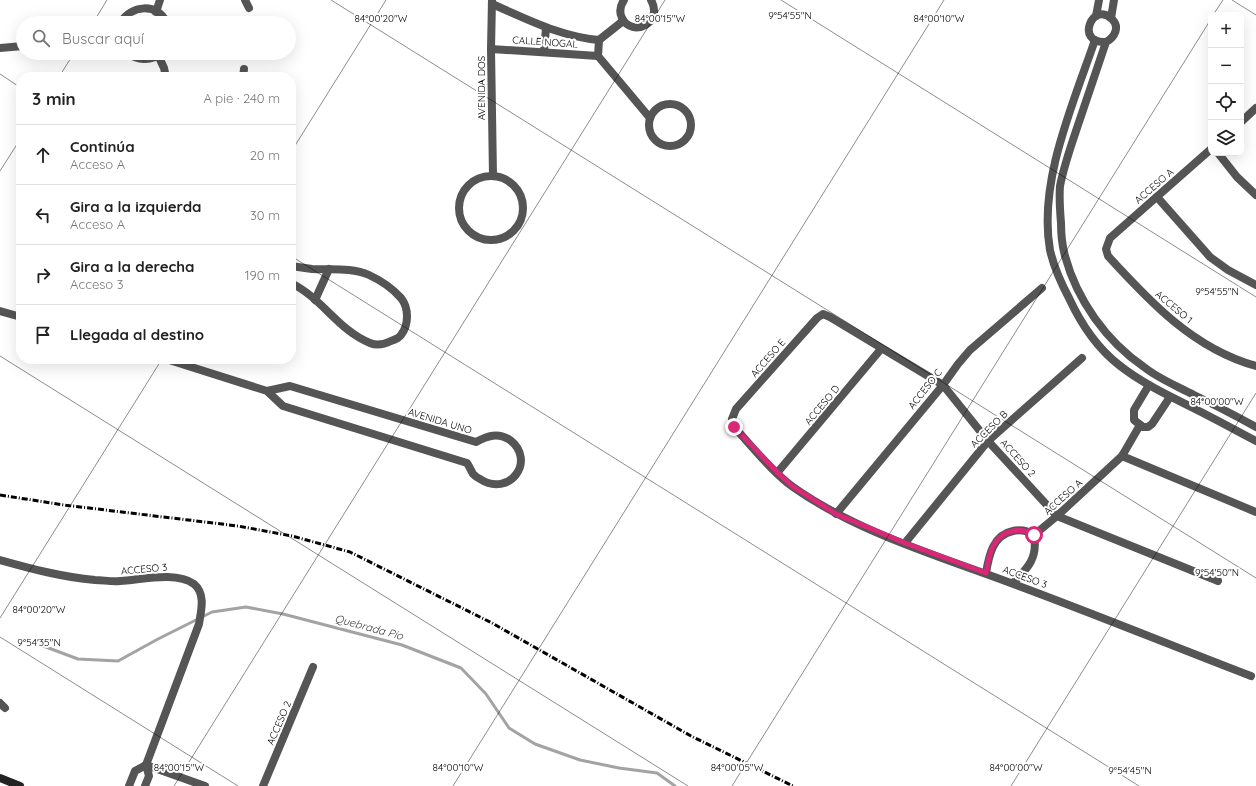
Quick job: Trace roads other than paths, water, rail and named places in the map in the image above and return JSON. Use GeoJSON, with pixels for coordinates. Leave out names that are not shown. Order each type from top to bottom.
{"type":"FeatureCollection","features":[{"type":"Feature","properties":{"kind":"main road"},"geometry":{"type":"LineString","coordinates":[[0,778],[20,786]]}},
{"type":"Feature","properties":{"kind":"street"},"geometry":{"type":"LineString","coordinates":[[156,12],[160,0]]}},
{"type":"Feature","properties":{"kind":"street"},"geometry":{"type":"LineString","coordinates":[[245,0],[249,8]]}},
{"type":"Feature","properties":{"kind":"street"},"geometry":{"type":"LineString","coordinates":[[624,0],[620,10],[623,21],[629,26],[635,27],[647,25],[653,16],[654,10],[651,0]]}},
{"type":"Feature","properties":{"kind":"street"},"geometry":{"type":"LineString","coordinates":[[1096,16],[1105,15],[1111,18],[1115,24],[1115,33],[1110,40],[1106,42],[1095,40],[1090,35],[1088,27],[1090,22],[1096,16],[1099,0]]}},
{"type":"Feature","properties":{"kind":"street"},"geometry":{"type":"LineString","coordinates":[[1111,18],[1114,0]]}},
{"type":"Feature","properties":{"kind":"street","name":"CALLE NOGAL"},"geometry":{"type":"LineString","coordinates":[[492,2],[546,28],[584,39],[599,40]]}},
{"type":"Feature","properties":{"kind":"street","name":"AVENIDA DOS"},"geometry":{"type":"LineString","coordinates":[[492,2],[491,49],[493,176]]}},
{"type":"Feature","properties":{"kind":"street"},"geometry":{"type":"LineString","coordinates":[[124,16],[133,10],[143,8],[161,14],[162,16]]}},
{"type":"Feature","properties":{"kind":"street"},"geometry":{"type":"LineString","coordinates":[[623,21],[599,40],[598,56],[650,118]]}},
{"type":"Feature","properties":{"kind":"street"},"geometry":{"type":"LineString","coordinates":[[544,52],[546,28]]}},
{"type":"Feature","properties":{"kind":"street"},"geometry":{"type":"LineString","coordinates":[[1095,40],[1064,130],[1053,171],[1048,199],[1050,250],[1057,273],[1084,329],[1103,351],[1120,366],[1170,397],[1256,441]]}},
{"type":"Feature","properties":{"kind":"street"},"geometry":{"type":"LineString","coordinates":[[1106,42],[1065,164],[1060,187],[1060,210],[1064,255],[1071,276],[1094,318],[1118,346],[1143,367],[1162,379],[1256,427]]}},
{"type":"Feature","properties":{"kind":"street"},"geometry":{"type":"LineString","coordinates":[[0,47],[16,46]]}},
{"type":"Feature","properties":{"kind":"street","name":"CALLE NOGAL"},"geometry":{"type":"LineString","coordinates":[[491,49],[598,56]]}},
{"type":"Feature","properties":{"kind":"street"},"geometry":{"type":"LineString","coordinates":[[162,60],[165,72]]}},
{"type":"Feature","properties":{"kind":"street"},"geometry":{"type":"LineString","coordinates":[[669,104],[675,105],[682,108],[687,113],[690,120],[690,134],[686,140],[674,146],[659,144],[653,139],[650,132],[648,125],[650,118],[658,107],[669,104]]}},
{"type":"Feature","properties":{"kind":"street"},"geometry":{"type":"LineString","coordinates":[[1243,120],[1256,108]]}},
{"type":"Feature","properties":{"kind":"street","name":"ACCESO A"},"geometry":{"type":"LineString","coordinates":[[1110,238],[1208,152]]}},
{"type":"Feature","properties":{"kind":"street"},"geometry":{"type":"LineString","coordinates":[[1220,156],[1237,177],[1256,195]]}},
{"type":"Feature","properties":{"kind":"street"},"geometry":{"type":"LineString","coordinates":[[493,176],[504,178],[517,188],[522,198],[523,209],[520,222],[513,231],[503,237],[492,240],[483,239],[473,234],[464,226],[460,216],[459,204],[462,193],[469,184],[482,177],[493,176]]}},
{"type":"Feature","properties":{"kind":"street"},"geometry":{"type":"LineString","coordinates":[[1157,197],[1210,257],[1228,270],[1256,285]]}},
{"type":"Feature","properties":{"kind":"street","name":"ACCESO 1"},"geometry":{"type":"LineString","coordinates":[[1110,238],[1106,249],[1108,256],[1143,294],[1174,322],[1193,337],[1219,351],[1256,366]]}},
{"type":"Feature","properties":{"kind":"street"},"geometry":{"type":"LineString","coordinates":[[296,267],[313,269],[343,269],[368,274],[384,284],[402,299],[407,314],[406,326],[400,336],[386,344],[372,344],[354,335],[339,323],[321,304],[296,287]]}},
{"type":"Feature","properties":{"kind":"street"},"geometry":{"type":"LineString","coordinates":[[315,300],[329,269]]}},
{"type":"Feature","properties":{"kind":"street","name":"ACCESO C"},"geometry":{"type":"LineString","coordinates":[[836,514],[970,350],[1042,288]]}},
{"type":"Feature","properties":{"kind":"street"},"geometry":{"type":"LineString","coordinates":[[0,311],[16,316]]}},
{"type":"Feature","properties":{"kind":"street","name":"ACCESO 2"},"geometry":{"type":"LineString","coordinates":[[823,314],[942,386],[988,440],[1057,516],[1218,581]]}},
{"type":"Feature","properties":{"kind":"street","name":"ACCESO E"},"geometry":{"type":"LineString","coordinates":[[732,419],[736,409],[817,318],[823,314]]}},
{"type":"Feature","properties":{"kind":"street","name":"ACCESO D"},"geometry":{"type":"LineString","coordinates":[[778,473],[881,349]]}},
{"type":"Feature","properties":{"kind":"street","name":"ACCESO B"},"geometry":{"type":"LineString","coordinates":[[905,543],[988,440],[1082,358]]}},
{"type":"Feature","properties":{"kind":"street","name":"AVENIDA UNO"},"geometry":{"type":"LineString","coordinates":[[182,364],[268,391],[283,406],[467,463],[474,475],[484,482],[496,485],[506,483],[514,478],[519,470],[521,461],[520,452],[515,444],[497,434],[485,437],[476,442],[290,386],[268,391]]}},
{"type":"Feature","properties":{"kind":"street"},"geometry":{"type":"LineString","coordinates":[[1149,385],[1134,410],[1133,415],[1134,420],[1143,427],[1152,424],[1170,397]]}},
{"type":"Feature","properties":{"kind":"street","name":"ACCESO 3"},"geometry":{"type":"LineString","coordinates":[[732,419],[734,427],[792,486],[836,514],[905,543],[1251,676]]}},
{"type":"Feature","properties":{"kind":"street","name":"ACCESO A"},"geometry":{"type":"LineString","coordinates":[[1034,535],[1057,516],[1122,456],[1140,425]]}},
{"type":"Feature","properties":{"kind":"street"},"geometry":{"type":"LineString","coordinates":[[1122,456],[1256,512]]}},
{"type":"Feature","properties":{"kind":"street"},"geometry":{"type":"LineString","coordinates":[[986,573],[992,549],[997,540],[1004,533],[1017,530],[1028,531],[1034,535],[1036,547],[1034,557],[1013,584]]}},
{"type":"Feature","properties":{"kind":"street","name":"ACCESO 3"},"geometry":{"type":"LineString","coordinates":[[0,560],[34,570],[72,578],[118,582],[173,577],[185,579],[195,585],[201,593],[202,604],[199,624],[146,765]]}},
{"type":"Feature","properties":{"kind":"street","name":"ACCESO 2"},"geometry":{"type":"LineString","coordinates":[[263,786],[313,667]]}},
{"type":"Feature","properties":{"kind":"street"},"geometry":{"type":"LineString","coordinates":[[146,765],[149,776],[146,786]]}},
{"type":"Feature","properties":{"kind":"street"},"geometry":{"type":"LineString","coordinates":[[129,786],[135,770],[146,765],[205,786]]}},
{"type":"Feature","properties":{"kind":"waterway","name":"Quebrada Pío"},"geometry":{"type":"LineString","coordinates":[[30,641],[78,659],[118,661],[212,612],[246,607],[283,614],[402,645],[461,668],[486,694],[509,728],[535,744],[580,760],[619,768],[657,773],[675,786]]}},
{"type":"Feature","properties":{"kind":"railway"},"geometry":{"type":"LineString","coordinates":[[0,495],[64,505],[238,526],[292,536],[350,552],[492,623],[691,736],[793,786]]}}]}
